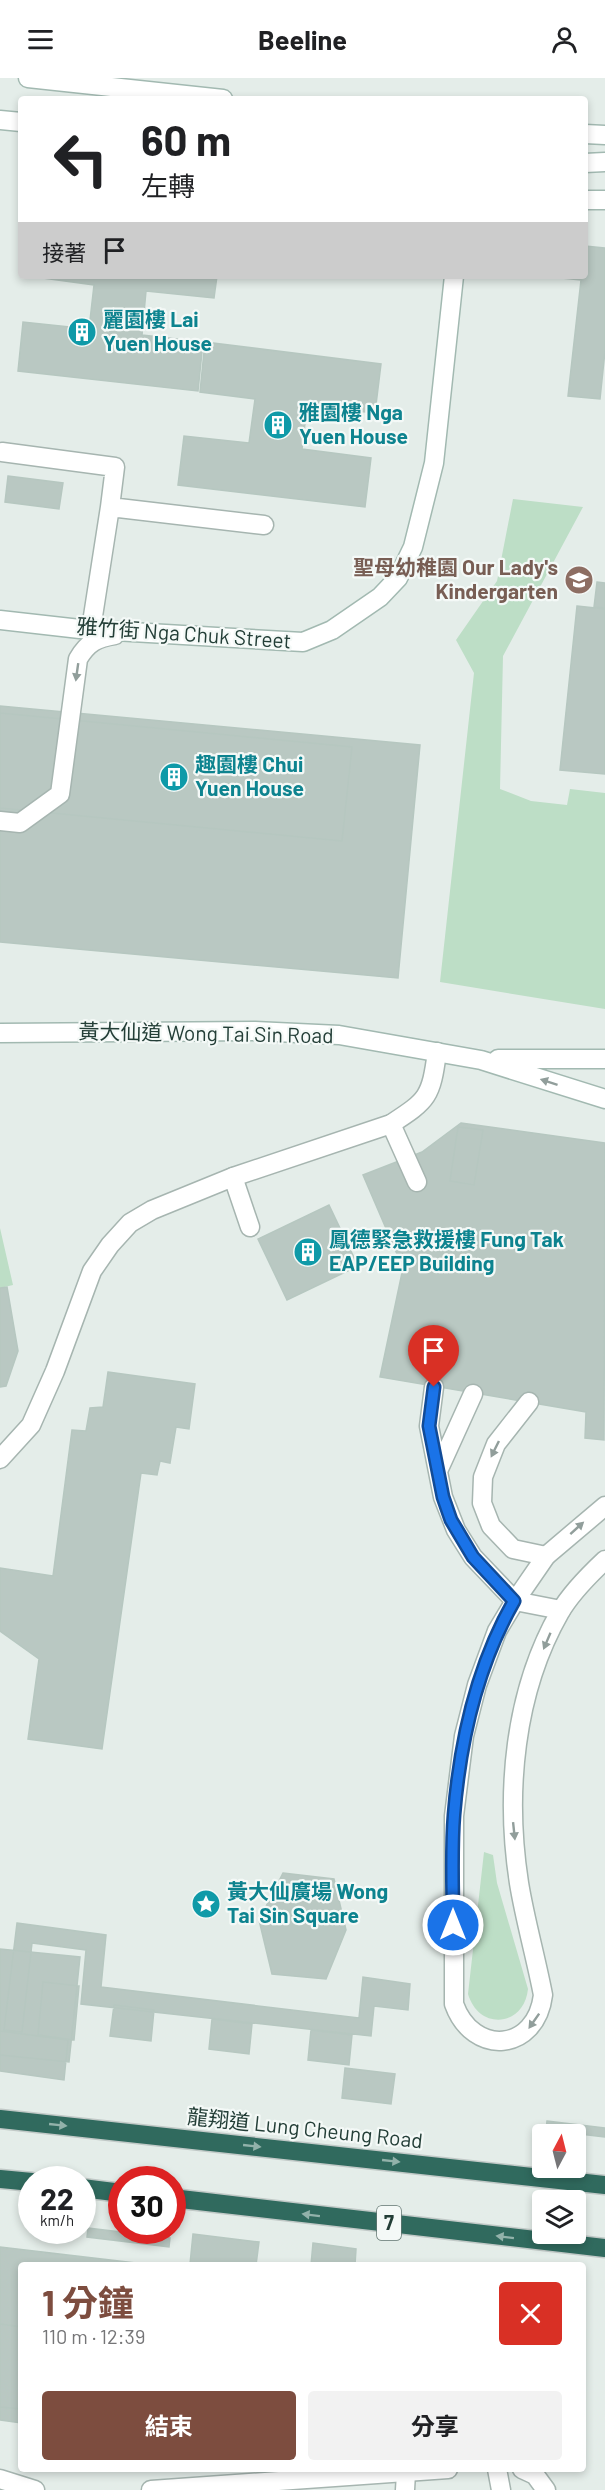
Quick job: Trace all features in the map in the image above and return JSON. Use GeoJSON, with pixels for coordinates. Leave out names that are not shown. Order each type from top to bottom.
{"type":"FeatureCollection","features":[{"type":"Feature","properties":{"kind":"highway","name":"龍翔道 Lung Cheung Road"},"geometry":{"type":"LineString","coordinates":[[0,2119],[605,2185]]}},
{"type":"Feature","properties":{"kind":"highway"},"geometry":{"type":"LineString","coordinates":[[0,2179],[18,2181]]}},
{"type":"Feature","properties":{"kind":"highway","name":"7"},"geometry":{"type":"LineString","coordinates":[[186,2201],[605,2248]]}},
{"type":"Feature","properties":{"kind":"street"},"geometry":{"type":"LineString","coordinates":[[28,78],[195,96]]}},
{"type":"Feature","properties":{"kind":"street"},"geometry":{"type":"LineString","coordinates":[[0,120],[18,122]]}},
{"type":"Feature","properties":{"kind":"street"},"geometry":{"type":"LineString","coordinates":[[588,134],[605,135]]}},
{"type":"Feature","properties":{"kind":"street"},"geometry":{"type":"LineString","coordinates":[[588,163],[605,162]]}},
{"type":"Feature","properties":{"kind":"street"},"geometry":{"type":"LineString","coordinates":[[588,200],[605,200]]}},
{"type":"Feature","properties":{"kind":"street","name":"雅竹街 Nga Chuk Street"},"geometry":{"type":"LineString","coordinates":[[0,620],[91,629],[303,642],[332,630],[380,597],[398,578],[412,548],[434,463],[454,279]]}},
{"type":"Feature","properties":{"kind":"street"},"geometry":{"type":"LineString","coordinates":[[2,452],[124,467],[110,507],[91,629]]}},
{"type":"Feature","properties":{"kind":"street"},"geometry":{"type":"LineString","coordinates":[[110,507],[264,525]]}},
{"type":"Feature","properties":{"kind":"street"},"geometry":{"type":"LineString","coordinates":[[0,821],[20,823],[60,794],[78,659],[85,647],[97,638],[134,632]]}},
{"type":"Feature","properties":{"kind":"street","name":"黃大仙道 Wong Tai Sin Road"},"geometry":{"type":"LineString","coordinates":[[0,1033],[255,1031],[339,1035],[481,1060],[605,1099]]}},
{"type":"Feature","properties":{"kind":"street"},"geometry":{"type":"LineString","coordinates":[[0,1459],[31,1425],[55,1371],[92,1271],[110,1245],[130,1223],[152,1210],[233,1177],[391,1124],[412,1111],[427,1097],[432,1085],[437,1052]]}},
{"type":"Feature","properties":{"kind":"street","name":"黃大仙道 Wong Tai Sin Road"},"geometry":{"type":"LineString","coordinates":[[481,1060],[605,1059]]}},
{"type":"Feature","properties":{"kind":"street"},"geometry":{"type":"LineString","coordinates":[[391,1124],[417,1182]]}},
{"type":"Feature","properties":{"kind":"street"},"geometry":{"type":"LineString","coordinates":[[233,1177],[250,1227]]}},
{"type":"Feature","properties":{"kind":"street"},"geometry":{"type":"LineString","coordinates":[[434,1387],[429,1426],[443,1497],[456,1530],[473,1557],[514,1601],[561,1611]]}},
{"type":"Feature","properties":{"kind":"street"},"geometry":{"type":"LineString","coordinates":[[438,1471],[473,1394]]}},
{"type":"Feature","properties":{"kind":"street"},"geometry":{"type":"LineString","coordinates":[[529,1402],[496,1444],[483,1477],[482,1503],[491,1526],[513,1549],[546,1556]]}},
{"type":"Feature","properties":{"kind":"street"},"geometry":{"type":"LineString","coordinates":[[605,1506],[546,1556],[514,1601],[497,1631],[477,1685],[464,1736],[454,1816],[454,2004],[458,2016],[467,2028],[488,2039],[502,2041],[524,2033],[538,2016],[542,2005],[543,1995],[519,1883],[512,1806],[516,1746],[530,1686],[545,1643],[561,1611],[605,1560]]}},
{"type":"Feature","properties":{"kind":"street"},"geometry":{"type":"LineString","coordinates":[[151,2490],[405,2482],[438,2472]]}},
{"type":"Feature","properties":{"kind":"street"},"geometry":{"type":"LineString","coordinates":[[498,2472],[501,2490]]}},
{"type":"Feature","properties":{"kind":"street"},"geometry":{"type":"LineString","coordinates":[[528,2472],[535,2475],[546,2490]]}},
{"type":"Feature","properties":{"kind":"street"},"geometry":{"type":"LineString","coordinates":[[546,2490],[547,2472]]}},
{"type":"Feature","properties":{"kind":"street"},"geometry":{"type":"LineString","coordinates":[[0,2479],[35,2490]]}},
{"type":"Feature","properties":{"kind":"green space"},"geometry":{"type":"Polygon","coordinates":[[[513,499],[583,507],[503,656],[500,789],[531,801],[567,805],[570,789],[605,793],[605,1009],[440,982],[474,673],[456,640],[497,581],[513,499]]]}},
{"type":"Feature","properties":{"kind":"green space"},"geometry":{"type":"Polygon","coordinates":[[[0,1228],[13,1285],[0,1288],[0,1228]]]}},
{"type":"Feature","properties":{"kind":"green space"},"geometry":{"type":"Polygon","coordinates":[[[484,1852],[493,1855],[497,1883],[528,1989],[525,2002],[518,2011],[501,2020],[491,2019],[481,2014],[468,1994],[484,1852]]]}},
{"type":"Feature","properties":{"kind":"building"},"geometry":{"type":"Polygon","coordinates":[[[588,246],[605,248],[605,351],[600,399],[568,396],[581,280],[571,279],[588,279],[588,246]]]}},
{"type":"Feature","properties":{"kind":"building","name":"麗園樓 Lai Yuen House"},"geometry":{"type":"Polygon","coordinates":[[[50,279],[217,279],[214,298],[146,291],[142,335],[203,342],[198,391],[18,371],[23,322],[89,329],[94,285],[50,279]]]}},
{"type":"Feature","properties":{"kind":"building","name":"雅園樓 Nga Yuen House"},"geometry":{"type":"Polygon","coordinates":[[[205,342],[381,364],[375,413],[307,406],[302,449],[371,458],[365,507],[178,485],[184,436],[249,443],[255,399],[200,392],[205,342]]]}},
{"type":"Feature","properties":{"kind":"building"},"geometry":{"type":"Polygon","coordinates":[[[8,476],[63,483],[59,509],[5,502],[8,476]]]}},
{"type":"Feature","properties":{"kind":"building"},"geometry":{"type":"Polygon","coordinates":[[[597,582],[605,583],[605,608],[594,607],[597,582]]]}},
{"type":"Feature","properties":{"kind":"building"},"geometry":{"type":"Polygon","coordinates":[[[577,606],[605,609],[605,774],[560,770],[577,606]]]}},
{"type":"Feature","properties":{"kind":"building"},"geometry":{"type":"Polygon","coordinates":[[[0,706],[420,745],[398,978],[0,942],[0,706]]]}},
{"type":"Feature","properties":{"kind":"building","name":"趣園樓 Chui Yuen House"},"geometry":{"type":"Polygon","coordinates":[[[0,713],[352,747],[342,841],[0,808],[0,713]]]}},
{"type":"Feature","properties":{"kind":"building"},"geometry":{"type":"Polygon","coordinates":[[[461,1123],[605,1143],[604,1440],[585,1438],[586,1412],[380,1377],[403,1268],[363,1175],[422,1152],[461,1123]]]}},
{"type":"Feature","properties":{"kind":"building"},"geometry":{"type":"Polygon","coordinates":[[[458,1127],[483,1130],[474,1185],[450,1181],[458,1127]]]}},
{"type":"Feature","properties":{"kind":"building","name":"鳳德緊急救援樓 Fung Tak EAP/EEP Building"},"geometry":{"type":"Polygon","coordinates":[[[329,1205],[358,1266],[287,1300],[258,1239],[329,1205]]]}},
{"type":"Feature","properties":{"kind":"building"},"geometry":{"type":"Polygon","coordinates":[[[7,1287],[18,1351],[6,1386],[0,1387],[0,1288],[7,1287]]]}},
{"type":"Feature","properties":{"kind":"building"},"geometry":{"type":"Polygon","coordinates":[[[108,1372],[195,1384],[189,1429],[176,1427],[170,1463],[160,1461],[157,1475],[141,1473],[102,1749],[28,1739],[39,1659],[0,1631],[0,1568],[53,1576],[72,1430],[86,1431],[90,1408],[103,1407],[108,1372]]]}},
{"type":"Feature","properties":{"kind":"building"},"geometry":{"type":"Polygon","coordinates":[[[283,1873],[334,1879],[346,1930],[326,1979],[272,1974],[259,1920],[283,1873]]]}},
{"type":"Feature","properties":{"kind":"building"},"geometry":{"type":"Polygon","coordinates":[[[17,1923],[106,1935],[101,1987],[359,2018],[363,1977],[410,1984],[408,2010],[374,2006],[371,2036],[81,2004],[86,1950],[32,1943],[22,2032],[4,2030],[17,1923]]]}},
{"type":"Feature","properties":{"kind":"building"},"geometry":{"type":"Polygon","coordinates":[[[0,1949],[80,1957],[69,2062],[0,2055],[0,1949]]]}},
{"type":"Feature","properties":{"kind":"building"},"geometry":{"type":"Polygon","coordinates":[[[43,1982],[79,1986],[74,2040],[38,2035],[43,1982]]]}},
{"type":"Feature","properties":{"kind":"building"},"geometry":{"type":"Polygon","coordinates":[[[114,2005],[154,2010],[151,2041],[110,2036],[114,2005]]]}},
{"type":"Feature","properties":{"kind":"building"},"geometry":{"type":"Polygon","coordinates":[[[212,2019],[252,2024],[249,2054],[209,2049],[212,2019]]]}},
{"type":"Feature","properties":{"kind":"building"},"geometry":{"type":"Polygon","coordinates":[[[311,2030],[352,2035],[349,2065],[308,2060],[311,2030]]]}},
{"type":"Feature","properties":{"kind":"building"},"geometry":{"type":"Polygon","coordinates":[[[0,2031],[68,2040],[64,2080],[0,2071],[0,2031]]]}},
{"type":"Feature","properties":{"kind":"building"},"geometry":{"type":"Polygon","coordinates":[[[345,2068],[395,2074],[391,2104],[342,2098],[345,2068]]]}},
{"type":"Feature","properties":{"kind":"building"},"geometry":{"type":"Polygon","coordinates":[[[547,2121],[572,2124],[547,2124],[547,2121]]]}},
{"type":"Feature","properties":{"kind":"building"},"geometry":{"type":"Polygon","coordinates":[[[586,2126],[605,2128],[605,2137],[586,2135],[586,2126]]]}},
{"type":"Feature","properties":{"kind":"building"},"geometry":{"type":"Polygon","coordinates":[[[96,2229],[108,2230],[108,2240],[96,2238],[96,2229]]]}},
{"type":"Feature","properties":{"kind":"building"},"geometry":{"type":"Polygon","coordinates":[[[193,2234],[259,2242],[256,2262],[190,2262],[193,2234]]]}},
{"type":"Feature","properties":{"kind":"building"},"geometry":{"type":"Polygon","coordinates":[[[313,2243],[356,2249],[355,2262],[311,2262],[313,2243]]]}},
{"type":"Feature","properties":{"kind":"building"},"geometry":{"type":"Polygon","coordinates":[[[144,2244],[169,2244],[169,2247],[144,2244]]]}},
{"type":"Feature","properties":{"kind":"building"},"geometry":{"type":"Polygon","coordinates":[[[0,2247],[128,2262],[18,2262],[18,2423],[0,2420],[0,2247]]]}},
{"type":"Feature","properties":{"kind":"building"},"geometry":{"type":"Polygon","coordinates":[[[0,2324],[18,2327],[18,2409],[0,2407],[0,2324]]]}},
{"type":"Feature","properties":{"kind":"place","name":"麗園樓 Lai Yuen House"},"geometry":{"type":"Point","coordinates":[82,332]}},
{"type":"Feature","properties":{"kind":"place","name":"雅園樓 Nga Yuen House"},"geometry":{"type":"Point","coordinates":[278,425]}},
{"type":"Feature","properties":{"kind":"place","name":"聖母幼稚園 Our Lady's Kindergarten"},"geometry":{"type":"Point","coordinates":[579,580]}},
{"type":"Feature","properties":{"kind":"place","name":"趣園樓 Chui Yuen House"},"geometry":{"type":"Point","coordinates":[174,777]}},
{"type":"Feature","properties":{"kind":"place","name":"鳳德緊急救援樓 Fung Tak EAP/EEP Building"},"geometry":{"type":"Point","coordinates":[308,1252]}},
{"type":"Feature","properties":{"kind":"place","name":"黃大仙廣場 Wong Tai Sin Square"},"geometry":{"type":"Point","coordinates":[206,1904]}},
{"type":"Feature","properties":{"kind":"route"},"geometry":{"type":"LineString","coordinates":[[434,1387],[429,1426],[443,1497],[451,1520],[473,1557],[514,1601],[490,1649],[477,1685],[464,1736],[454,1816],[453,1925]]}}]}
